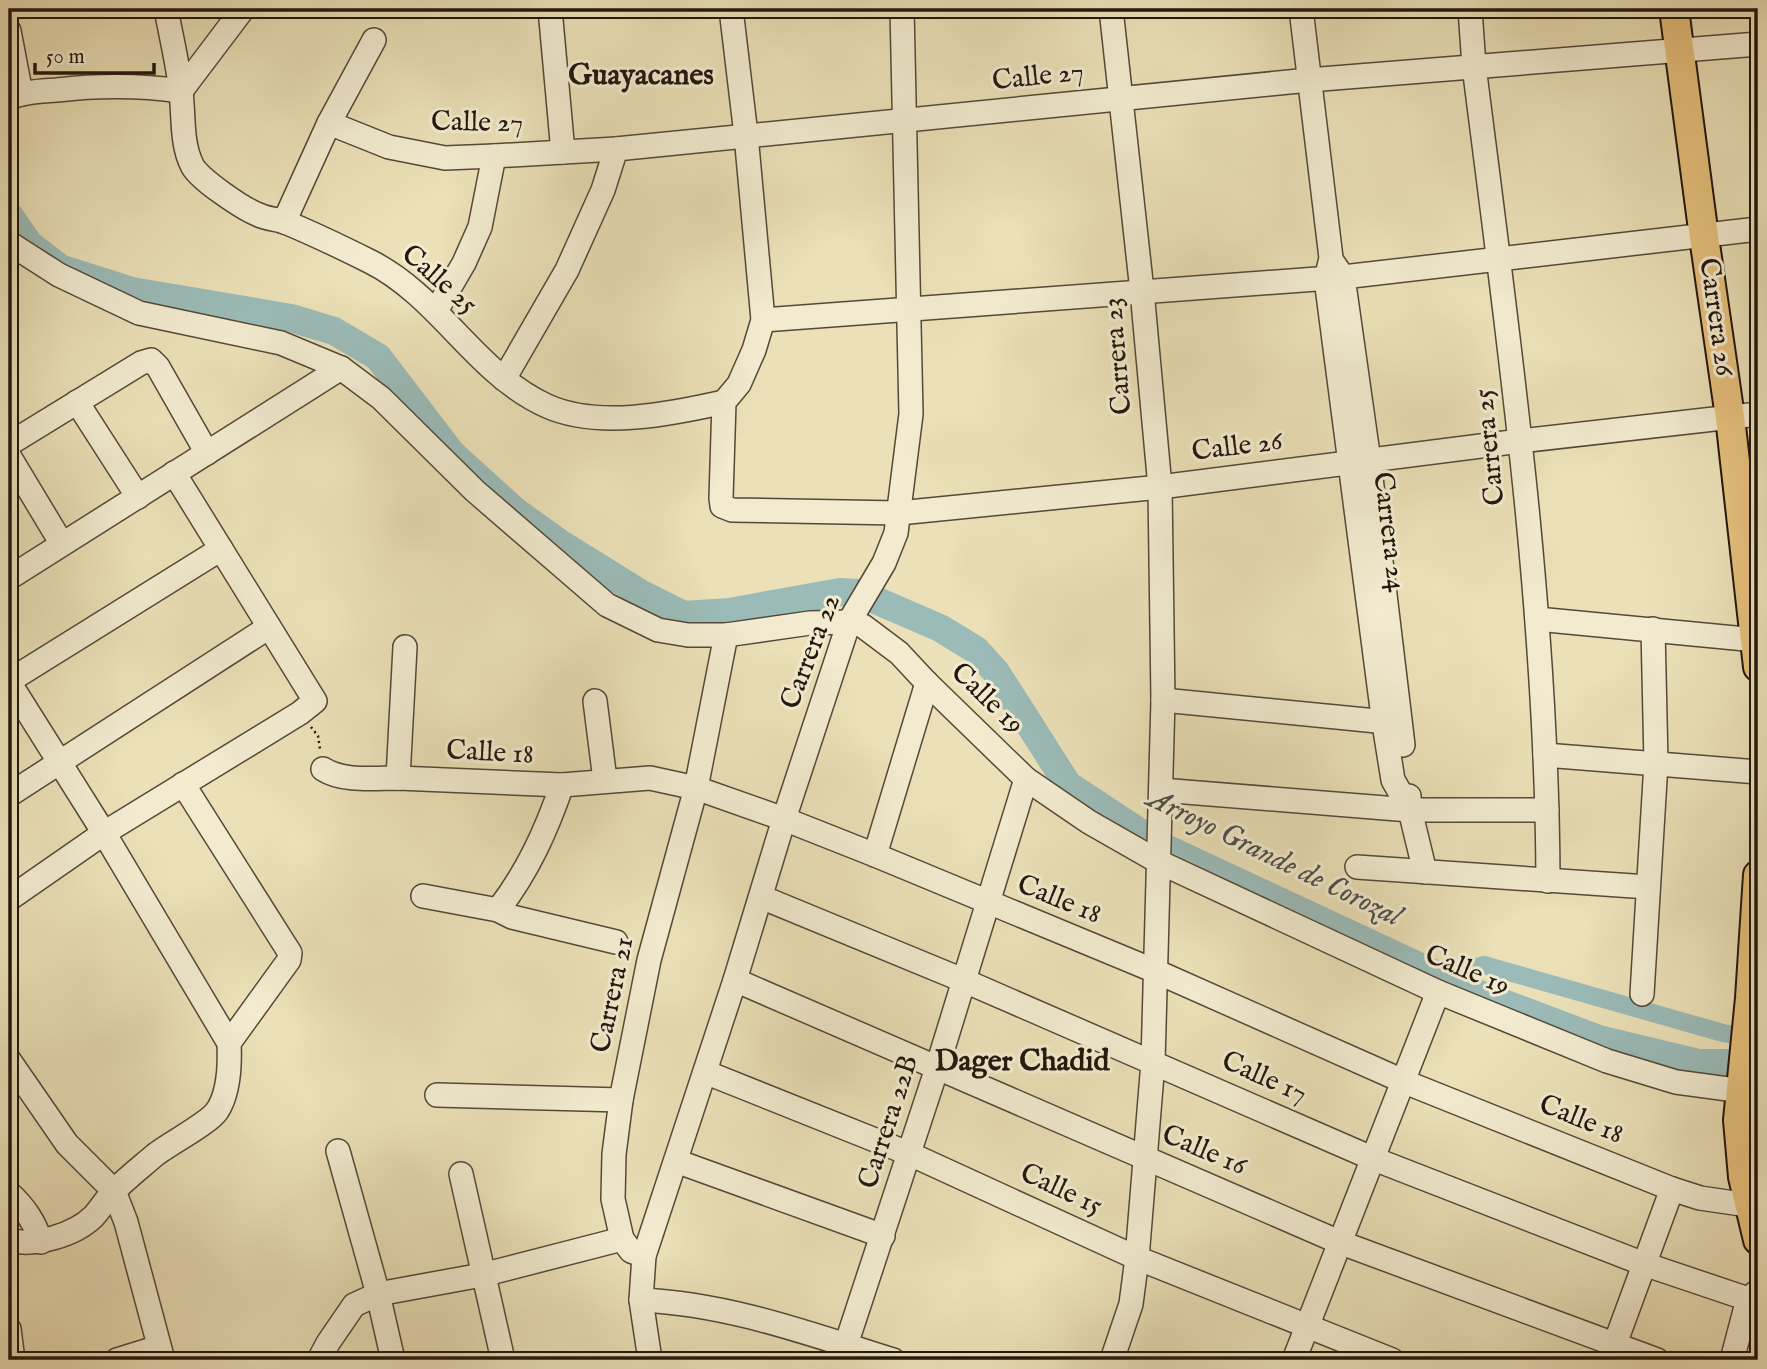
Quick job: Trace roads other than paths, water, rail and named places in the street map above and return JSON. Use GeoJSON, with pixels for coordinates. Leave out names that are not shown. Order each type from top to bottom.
{"type":"FeatureCollection","features":[{"type":"Feature","properties":{"kind":"main road","name":"Carrera 26"},"geometry":{"type":"LineString","coordinates":[[1674,9],[1753,570],[1757,654]]}},
{"type":"Feature","properties":{"kind":"main road"},"geometry":{"type":"LineString","coordinates":[[1758,875],[1748,1085],[1738,1120],[1748,1205],[1758,1240]]}},
{"type":"Feature","properties":{"kind":"street","name":"Calle 25"},"geometry":{"type":"LineString","coordinates":[[166,9],[181,91],[185,144],[192,167],[214,187],[258,215],[284,222],[374,263],[410,288],[436,311],[504,379],[547,406],[584,417],[636,416],[690,410],[724,402]]}},
{"type":"Feature","properties":{"kind":"street"},"geometry":{"type":"LineString","coordinates":[[9,31],[15,96],[97,85],[140,85],[181,91],[243,9]]}},
{"type":"Feature","properties":{"kind":"street"},"geometry":{"type":"LineString","coordinates":[[550,9],[564,152]]}},
{"type":"Feature","properties":{"kind":"street"},"geometry":{"type":"LineString","coordinates":[[724,402],[739,384],[754,350],[763,320],[747,135],[731,9]]}},
{"type":"Feature","properties":{"kind":"street","name":"Carrera 22"},"geometry":{"type":"LineString","coordinates":[[644,1255],[677,1161],[784,819],[853,614],[884,563],[896,533],[911,414],[902,9]]}},
{"type":"Feature","properties":{"kind":"street","name":"Carrera 23"},"geometry":{"type":"LineString","coordinates":[[1111,9],[1160,487],[1163,699],[1153,1062],[1131,1304],[1112,1360]]}},
{"type":"Feature","properties":{"kind":"street","name":"Carrera 24"},"geometry":{"type":"LineString","coordinates":[[1301,9],[1392,724],[1393,780],[1410,810],[1425,872]]}},
{"type":"Feature","properties":{"kind":"street","name":"Carrera 25"},"geometry":{"type":"LineString","coordinates":[[1470,9],[1474,66],[1520,441],[1537,619],[1545,755],[1548,881]]}},
{"type":"Feature","properties":{"kind":"street"},"geometry":{"type":"LineString","coordinates":[[284,222],[330,123],[374,40]]}},
{"type":"Feature","properties":{"kind":"street","name":"Calle 27"},"geometry":{"type":"LineString","coordinates":[[330,123],[389,147],[445,158],[495,156],[616,149],[1310,80],[1758,44]]}},
{"type":"Feature","properties":{"kind":"street"},"geometry":{"type":"LineString","coordinates":[[504,379],[567,271],[603,190],[616,149]]}},
{"type":"Feature","properties":{"kind":"street"},"geometry":{"type":"LineString","coordinates":[[436,311],[464,263],[480,227],[495,156]]}},
{"type":"Feature","properties":{"kind":"street"},"geometry":{"type":"LineString","coordinates":[[763,320],[1142,291],[1333,271],[1499,260],[1758,229]]}},
{"type":"Feature","properties":{"kind":"street"},"geometry":{"type":"LineString","coordinates":[[9,243],[59,275],[139,313],[281,343],[341,368],[381,398],[475,491],[607,605],[658,630],[688,635],[726,635],[853,614]]}},
{"type":"Feature","properties":{"kind":"street"},"geometry":{"type":"LineString","coordinates":[[9,444],[141,363],[151,360],[158,367],[207,453]]}},
{"type":"Feature","properties":{"kind":"street"},"geometry":{"type":"LineString","coordinates":[[9,578],[341,368]]}},
{"type":"Feature","properties":{"kind":"street"},"geometry":{"type":"LineString","coordinates":[[77,402],[138,497]]}},
{"type":"Feature","properties":{"kind":"street","name":"Calle 26"},"geometry":{"type":"LineString","coordinates":[[724,402],[722,506],[732,510],[899,513],[1160,487],[1758,414]]}},
{"type":"Feature","properties":{"kind":"street"},"geometry":{"type":"LineString","coordinates":[[9,456],[62,544]]}},
{"type":"Feature","properties":{"kind":"street"},"geometry":{"type":"LineString","coordinates":[[9,899],[104,833],[300,713],[315,701],[174,473]]}},
{"type":"Feature","properties":{"kind":"street"},"geometry":{"type":"LineString","coordinates":[[10,1246],[41,1242],[68,1232],[92,1218],[114,1191],[157,1154],[216,1112],[225,1093],[230,1061],[229,1043],[104,833],[9,681],[221,549]]}},
{"type":"Feature","properties":{"kind":"street","name":"Calle 19"},"geometry":{"type":"LineString","coordinates":[[853,614],[863,626],[900,653],[928,684],[1026,779],[1089,822],[1438,992],[1607,1061],[1676,1082],[1748,1085]]}},
{"type":"Feature","properties":{"kind":"street"},"geometry":{"type":"LineString","coordinates":[[1537,619],[1653,629],[1757,654]]}},
{"type":"Feature","properties":{"kind":"street"},"geometry":{"type":"LineString","coordinates":[[9,795],[269,627]]}},
{"type":"Feature","properties":{"kind":"street"},"geometry":{"type":"LineString","coordinates":[[1642,994],[1657,763],[1653,629]]}},
{"type":"Feature","properties":{"kind":"street","name":"Carrera 21"},"geometry":{"type":"LineString","coordinates":[[622,1240],[613,1199],[614,1154],[621,1100],[649,960],[696,788],[726,635]]}},
{"type":"Feature","properties":{"kind":"street"},"geometry":{"type":"LineString","coordinates":[[398,778],[405,647]]}},
{"type":"Feature","properties":{"kind":"street"},"geometry":{"type":"LineString","coordinates":[[876,855],[928,684]]}},
{"type":"Feature","properties":{"kind":"street"},"geometry":{"type":"LineString","coordinates":[[1163,699],[1392,724]]}},
{"type":"Feature","properties":{"kind":"street"},"geometry":{"type":"LineString","coordinates":[[594,701],[605,780]]}},
{"type":"Feature","properties":{"kind":"street"},"geometry":{"type":"LineString","coordinates":[[1545,755],[1758,772]]}},
{"type":"Feature","properties":{"kind":"street","name":"Calle 18"},"geometry":{"type":"LineString","coordinates":[[323,769],[329,773],[372,779],[562,785],[650,778],[696,788],[876,855],[1155,971],[1405,1082],[1672,1189],[1700,1198],[1748,1205]]}},
{"type":"Feature","properties":{"kind":"street","name":"Carrera 22B"},"geometry":{"type":"LineString","coordinates":[[844,1353],[965,981],[1026,779]]}},
{"type":"Feature","properties":{"kind":"street"},"geometry":{"type":"LineString","coordinates":[[183,784],[290,953],[289,960],[229,1043]]}},
{"type":"Feature","properties":{"kind":"street"},"geometry":{"type":"LineString","coordinates":[[498,910],[512,892],[545,834],[562,785]]}},
{"type":"Feature","properties":{"kind":"street"},"geometry":{"type":"LineString","coordinates":[[1160,800],[1410,810],[1547,810]]}},
{"type":"Feature","properties":{"kind":"street"},"geometry":{"type":"LineString","coordinates":[[1357,867],[1648,887]]}},
{"type":"Feature","properties":{"kind":"street"},"geometry":{"type":"LineString","coordinates":[[423,896],[498,910],[512,918],[616,942]]}},
{"type":"Feature","properties":{"kind":"street","name":"Calle 17"},"geometry":{"type":"LineString","coordinates":[[761,897],[965,981],[1374,1159],[1644,1264],[1753,1295]]}},
{"type":"Feature","properties":{"kind":"street","name":"Calle 16"},"geometry":{"type":"LineString","coordinates":[[735,980],[1339,1242],[1612,1353],[1657,1360]]}},
{"type":"Feature","properties":{"kind":"street"},"geometry":{"type":"LineString","coordinates":[[1294,1360],[1438,992]]}},
{"type":"Feature","properties":{"kind":"street"},"geometry":{"type":"LineString","coordinates":[[9,1060],[66,1144],[114,1191],[161,1354],[117,1360]]}},
{"type":"Feature","properties":{"kind":"street","name":"Calle 15"},"geometry":{"type":"LineString","coordinates":[[705,1072],[910,1154],[1137,1258],[1392,1360]]}},
{"type":"Feature","properties":{"kind":"street"},"geometry":{"type":"LineString","coordinates":[[436,1095],[621,1100]]}},
{"type":"Feature","properties":{"kind":"street"},"geometry":{"type":"LineString","coordinates":[[338,1151],[393,1360]]}},
{"type":"Feature","properties":{"kind":"street"},"geometry":{"type":"LineString","coordinates":[[677,1161],[883,1236]]}},
{"type":"Feature","properties":{"kind":"street"},"geometry":{"type":"LineString","coordinates":[[461,1174],[503,1360]]}},
{"type":"Feature","properties":{"kind":"street"},"geometry":{"type":"LineString","coordinates":[[1612,1353],[1672,1189]]}},
{"type":"Feature","properties":{"kind":"street"},"geometry":{"type":"LineString","coordinates":[[9,1194],[33,1220],[41,1242]]}},
{"type":"Feature","properties":{"kind":"street"},"geometry":{"type":"LineString","coordinates":[[320,1360],[328,1343],[354,1305],[377,1294],[482,1275],[622,1240],[631,1251],[644,1255],[641,1300],[650,1360]]}},
{"type":"Feature","properties":{"kind":"street"},"geometry":{"type":"LineString","coordinates":[[1732,1360],[1753,1295]]}},
{"type":"Feature","properties":{"kind":"street"},"geometry":{"type":"LineString","coordinates":[[641,1300],[715,1307],[776,1322],[844,1353],[893,1360]]}},
{"type":"Feature","properties":{"kind":"street"},"geometry":{"type":"LineString","coordinates":[[9,1329],[13,1360]]}},
{"type":"Feature","properties":{"kind":"waterway","name":"Arroyo Grande de Corozal"},"geometry":{"type":"LineString","coordinates":[[9,215],[29,244],[60,268],[132,291],[291,318],[334,331],[378,357],[452,454],[515,511],[561,544],[640,593],[684,615],[729,612],[840,592],[859,593],[940,628],[976,650],[996,672],[1068,785],[1159,845],[1474,992],[1599,1039],[1699,1063],[1758,1063]]}},
{"type":"Feature","properties":{"kind":"waterway"},"geometry":{"type":"LineString","coordinates":[[1442,977],[1484,965],[1723,1033],[1756,1039]]}},
{"type":"Feature","properties":{"kind":"district","name":"Guayacanes"},"geometry":{"type":"Point","coordinates":[641,76]}},
{"type":"Feature","properties":{"kind":"district","name":"Dager Chadid"},"geometry":{"type":"Point","coordinates":[1022,1062]}}]}
